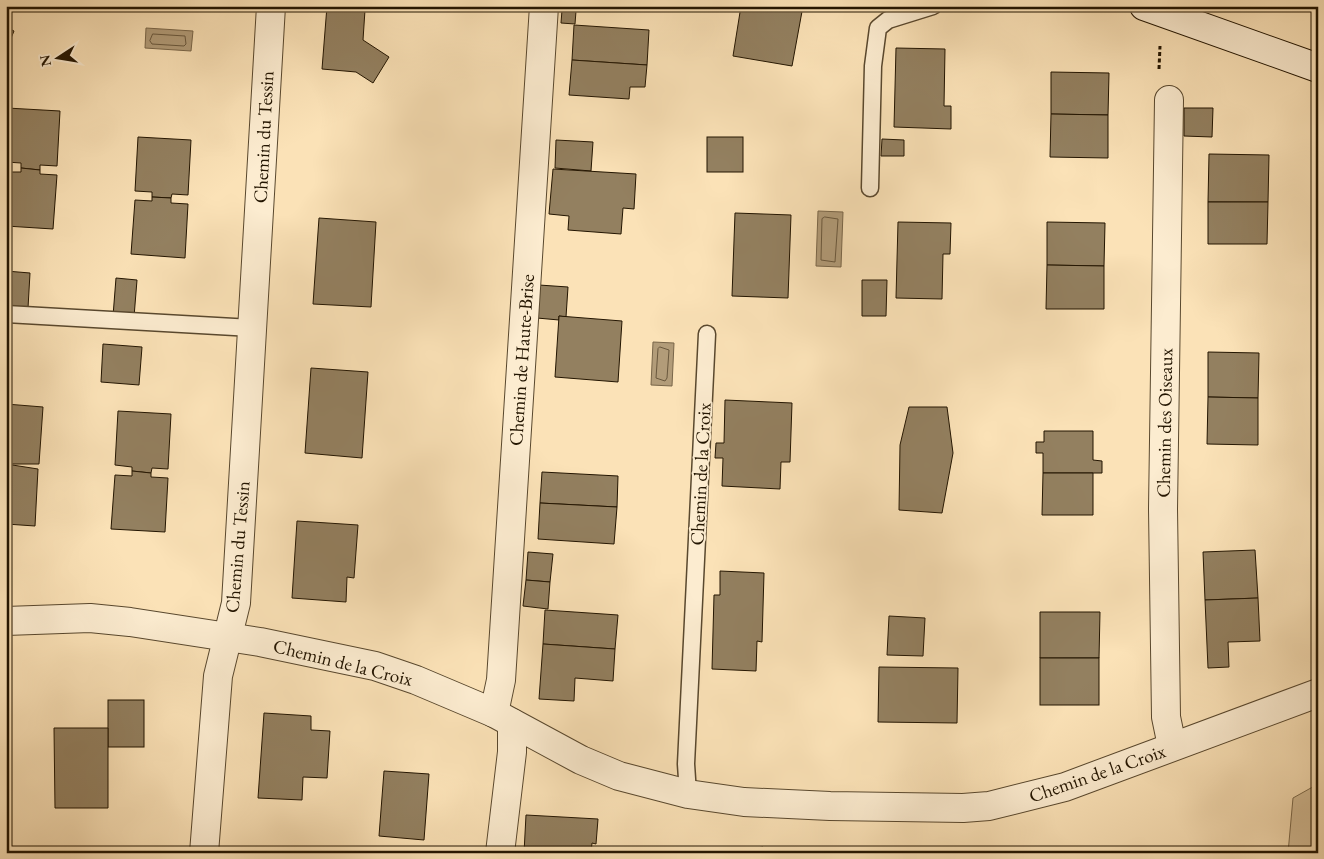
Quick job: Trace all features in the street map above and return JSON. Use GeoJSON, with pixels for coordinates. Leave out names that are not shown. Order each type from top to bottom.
{"type":"FeatureCollection","features":[{"type":"Feature","properties":{"kind":"street","name":"Chemin du Tessin"},"geometry":{"type":"LineString","coordinates":[[204,853],[218,676],[236,603],[271,6]]}},
{"type":"Feature","properties":{"kind":"street","name":"Chemin de Haute-Brise"},"geometry":{"type":"LineString","coordinates":[[500,853],[512,752],[503,718],[501,680],[544,6]]}},
{"type":"Feature","properties":{"kind":"street"},"geometry":{"type":"LineString","coordinates":[[1144,6],[1318,68]]}},
{"type":"Feature","properties":{"kind":"street","name":"Chemin des Oiseaux"},"geometry":{"type":"LineString","coordinates":[[1169,100],[1163,508],[1166,717],[1172,746]]}},
{"type":"Feature","properties":{"kind":"street","name":"Chemin de la Croix"},"geometry":{"type":"LineString","coordinates":[[6,621],[90,618],[227,636],[375,666],[416,680],[503,718],[619,776],[688,794],[744,802],[830,806],[963,808],[989,806],[1065,787],[1318,693]]}},
{"type":"Feature","properties":{"kind":"lane"},"geometry":{"type":"LineString","coordinates":[[870,188],[873,58],[878,28],[888,20],[933,6]]}},
{"type":"Feature","properties":{"kind":"lane"},"geometry":{"type":"LineString","coordinates":[[6,314],[252,328]]}},
{"type":"Feature","properties":{"kind":"lane","name":"Chemin de la Croix"},"geometry":{"type":"LineString","coordinates":[[688,794],[686,764],[707,334]]}},
{"type":"Feature","properties":{"kind":"shaded area"},"geometry":{"type":"Polygon","coordinates":[[[1318,784],[1318,853],[1288,853],[1293,798],[1318,784]]]}},
{"type":"Feature","properties":{"kind":"water"},"geometry":{"type":"Polygon","coordinates":[[[146,28],[193,31],[191,51],[145,48],[146,28]]]}},
{"type":"Feature","properties":{"kind":"water"},"geometry":{"type":"Polygon","coordinates":[[[818,211],[843,212],[841,267],[816,266],[818,211]]]}},
{"type":"Feature","properties":{"kind":"water"},"geometry":{"type":"Polygon","coordinates":[[[653,342],[674,343],[672,386],[651,385],[653,342]]]}},
{"type":"Feature","properties":{"kind":"building"},"geometry":{"type":"Polygon","coordinates":[[[327,6],[373,6],[365,10],[363,40],[389,57],[373,83],[356,72],[322,69],[327,6]]]}},
{"type":"Feature","properties":{"kind":"building"},"geometry":{"type":"Polygon","coordinates":[[[562,6],[593,6],[593,11],[562,10],[562,6]]]}},
{"type":"Feature","properties":{"kind":"building"},"geometry":{"type":"Polygon","coordinates":[[[741,6],[803,6],[792,66],[733,56],[741,6]]]}},
{"type":"Feature","properties":{"kind":"building"},"geometry":{"type":"Polygon","coordinates":[[[562,10],[576,11],[575,24],[561,23],[562,10]]]}},
{"type":"Feature","properties":{"kind":"building"},"geometry":{"type":"Polygon","coordinates":[[[574,25],[649,30],[647,65],[572,60],[574,25]]]}},
{"type":"Feature","properties":{"kind":"building"},"geometry":{"type":"Polygon","coordinates":[[[6,27],[14,31],[9,43],[6,42],[6,27]]]}},
{"type":"Feature","properties":{"kind":"building"},"geometry":{"type":"Polygon","coordinates":[[[896,48],[945,49],[944,106],[951,106],[951,129],[894,127],[896,48]]]}},
{"type":"Feature","properties":{"kind":"building"},"geometry":{"type":"Polygon","coordinates":[[[572,60],[647,65],[645,87],[630,87],[629,99],[569,95],[572,60]]]}},
{"type":"Feature","properties":{"kind":"building"},"geometry":{"type":"Polygon","coordinates":[[[1051,72],[1109,73],[1108,115],[1051,114],[1051,72]]]}},
{"type":"Feature","properties":{"kind":"building"},"geometry":{"type":"Polygon","coordinates":[[[7,108],[60,111],[57,166],[40,165],[40,170],[21,168],[21,163],[6,162],[7,108]]]}},
{"type":"Feature","properties":{"kind":"building"},"geometry":{"type":"Polygon","coordinates":[[[1184,108],[1213,108],[1212,137],[1184,136],[1184,108]]]}},
{"type":"Feature","properties":{"kind":"building"},"geometry":{"type":"Polygon","coordinates":[[[1051,114],[1108,115],[1108,158],[1050,157],[1051,114]]]}},
{"type":"Feature","properties":{"kind":"building"},"geometry":{"type":"Polygon","coordinates":[[[138,137],[191,140],[188,195],[172,194],[171,198],[152,197],[152,192],[135,191],[138,137]]]}},
{"type":"Feature","properties":{"kind":"building"},"geometry":{"type":"Polygon","coordinates":[[[707,137],[743,137],[743,172],[707,172],[707,137]]]}},
{"type":"Feature","properties":{"kind":"building"},"geometry":{"type":"Polygon","coordinates":[[[882,139],[904,140],[904,156],[881,156],[882,139]]]}},
{"type":"Feature","properties":{"kind":"building"},"geometry":{"type":"Polygon","coordinates":[[[556,140],[593,142],[591,171],[555,168],[556,140]]]}},
{"type":"Feature","properties":{"kind":"building"},"geometry":{"type":"Polygon","coordinates":[[[1209,154],[1269,155],[1268,202],[1208,202],[1209,154]]]}},
{"type":"Feature","properties":{"kind":"building"},"geometry":{"type":"Polygon","coordinates":[[[21,168],[40,170],[40,174],[57,175],[53,229],[6,226],[6,172],[21,172],[21,168]]]}},
{"type":"Feature","properties":{"kind":"building"},"geometry":{"type":"Polygon","coordinates":[[[553,169],[636,174],[634,209],[623,208],[621,234],[568,230],[569,216],[549,214],[553,169]]]}},
{"type":"Feature","properties":{"kind":"building"},"geometry":{"type":"Polygon","coordinates":[[[152,197],[171,198],[171,203],[188,204],[185,258],[131,254],[135,200],[152,201],[152,197]]]}},
{"type":"Feature","properties":{"kind":"building"},"geometry":{"type":"Polygon","coordinates":[[[1208,202],[1268,202],[1267,244],[1208,244],[1208,202]]]}},
{"type":"Feature","properties":{"kind":"building"},"geometry":{"type":"Polygon","coordinates":[[[735,213],[791,215],[788,298],[732,296],[735,213]]]}},
{"type":"Feature","properties":{"kind":"building"},"geometry":{"type":"Polygon","coordinates":[[[319,218],[376,222],[371,307],[313,304],[319,218]]]}},
{"type":"Feature","properties":{"kind":"building"},"geometry":{"type":"Polygon","coordinates":[[[898,222],[951,223],[950,254],[943,254],[942,299],[896,298],[898,222]]]}},
{"type":"Feature","properties":{"kind":"building"},"geometry":{"type":"Polygon","coordinates":[[[1047,222],[1105,223],[1104,266],[1047,265],[1047,222]]]}},
{"type":"Feature","properties":{"kind":"building"},"geometry":{"type":"Polygon","coordinates":[[[1047,265],[1104,266],[1104,309],[1046,309],[1047,265]]]}},
{"type":"Feature","properties":{"kind":"building"},"geometry":{"type":"Polygon","coordinates":[[[6,271],[30,273],[28,308],[6,307],[6,271]]]}},
{"type":"Feature","properties":{"kind":"building"},"geometry":{"type":"Polygon","coordinates":[[[116,278],[137,280],[134,317],[113,316],[116,278]]]}},
{"type":"Feature","properties":{"kind":"building"},"geometry":{"type":"Polygon","coordinates":[[[862,280],[887,280],[886,316],[862,316],[862,280]]]}},
{"type":"Feature","properties":{"kind":"building"},"geometry":{"type":"Polygon","coordinates":[[[539,285],[568,287],[566,317],[559,316],[559,320],[537,318],[539,285]]]}},
{"type":"Feature","properties":{"kind":"building"},"geometry":{"type":"Polygon","coordinates":[[[559,316],[622,321],[618,382],[555,377],[559,316]]]}},
{"type":"Feature","properties":{"kind":"building"},"geometry":{"type":"Polygon","coordinates":[[[103,344],[142,347],[139,385],[101,382],[103,344]]]}},
{"type":"Feature","properties":{"kind":"building"},"geometry":{"type":"Polygon","coordinates":[[[1208,352],[1259,353],[1258,398],[1208,397],[1208,352]]]}},
{"type":"Feature","properties":{"kind":"building"},"geometry":{"type":"Polygon","coordinates":[[[311,368],[368,372],[362,458],[305,453],[311,368]]]}},
{"type":"Feature","properties":{"kind":"building"},"geometry":{"type":"Polygon","coordinates":[[[1208,397],[1258,398],[1258,445],[1207,444],[1208,397]]]}},
{"type":"Feature","properties":{"kind":"building"},"geometry":{"type":"Polygon","coordinates":[[[725,400],[792,403],[790,462],[781,462],[780,489],[722,486],[723,458],[715,458],[716,443],[724,443],[725,400]]]}},
{"type":"Feature","properties":{"kind":"building"},"geometry":{"type":"Polygon","coordinates":[[[6,404],[43,407],[39,464],[6,464],[6,404]]]}},
{"type":"Feature","properties":{"kind":"building"},"geometry":{"type":"Polygon","coordinates":[[[909,407],[947,407],[953,453],[942,513],[899,510],[900,445],[909,407]]]}},
{"type":"Feature","properties":{"kind":"building"},"geometry":{"type":"Polygon","coordinates":[[[118,411],[171,414],[168,469],[152,468],[151,473],[132,471],[132,467],[115,465],[118,411]]]}},
{"type":"Feature","properties":{"kind":"building"},"geometry":{"type":"Polygon","coordinates":[[[1044,431],[1093,431],[1093,460],[1102,461],[1102,473],[1043,473],[1043,453],[1036,453],[1036,442],[1044,442],[1044,431]]]}},
{"type":"Feature","properties":{"kind":"building"},"geometry":{"type":"Polygon","coordinates":[[[6,464],[38,469],[35,526],[6,524],[6,464]]]}},
{"type":"Feature","properties":{"kind":"building"},"geometry":{"type":"Polygon","coordinates":[[[132,471],[151,473],[151,477],[168,478],[165,532],[111,529],[115,475],[132,476],[132,471]]]}},
{"type":"Feature","properties":{"kind":"building"},"geometry":{"type":"Polygon","coordinates":[[[542,472],[618,476],[617,507],[540,503],[542,472]]]}},
{"type":"Feature","properties":{"kind":"building"},"geometry":{"type":"Polygon","coordinates":[[[1043,473],[1093,473],[1093,515],[1042,515],[1043,473]]]}},
{"type":"Feature","properties":{"kind":"building"},"geometry":{"type":"Polygon","coordinates":[[[540,503],[617,507],[614,544],[538,539],[540,503]]]}},
{"type":"Feature","properties":{"kind":"building"},"geometry":{"type":"Polygon","coordinates":[[[297,521],[358,525],[354,578],[347,577],[346,602],[292,598],[297,521]]]}},
{"type":"Feature","properties":{"kind":"building"},"geometry":{"type":"Polygon","coordinates":[[[1255,550],[1258,598],[1205,600],[1203,552],[1255,550]]]}},
{"type":"Feature","properties":{"kind":"building"},"geometry":{"type":"Polygon","coordinates":[[[528,552],[553,554],[550,582],[526,580],[528,552]]]}},
{"type":"Feature","properties":{"kind":"building"},"geometry":{"type":"Polygon","coordinates":[[[720,571],[764,573],[762,642],[757,641],[756,671],[712,669],[714,595],[720,595],[720,571]]]}},
{"type":"Feature","properties":{"kind":"building"},"geometry":{"type":"Polygon","coordinates":[[[526,580],[550,582],[548,609],[523,606],[526,580]]]}},
{"type":"Feature","properties":{"kind":"building"},"geometry":{"type":"Polygon","coordinates":[[[1258,598],[1260,641],[1228,642],[1229,667],[1208,668],[1205,600],[1258,598]]]}},
{"type":"Feature","properties":{"kind":"building"},"geometry":{"type":"Polygon","coordinates":[[[545,610],[618,615],[615,649],[543,644],[545,610]]]}},
{"type":"Feature","properties":{"kind":"building"},"geometry":{"type":"Polygon","coordinates":[[[1040,612],[1100,612],[1099,658],[1040,658],[1040,612]]]}},
{"type":"Feature","properties":{"kind":"building"},"geometry":{"type":"Polygon","coordinates":[[[889,616],[925,618],[923,656],[887,655],[889,616]]]}},
{"type":"Feature","properties":{"kind":"building"},"geometry":{"type":"Polygon","coordinates":[[[543,644],[615,649],[613,681],[575,678],[574,701],[539,699],[543,644]]]}},
{"type":"Feature","properties":{"kind":"building"},"geometry":{"type":"Polygon","coordinates":[[[1040,658],[1099,658],[1099,705],[1040,705],[1040,658]]]}},
{"type":"Feature","properties":{"kind":"building"},"geometry":{"type":"Polygon","coordinates":[[[879,667],[958,668],[957,723],[878,722],[879,667]]]}},
{"type":"Feature","properties":{"kind":"building"},"geometry":{"type":"Polygon","coordinates":[[[108,700],[144,700],[144,747],[108,747],[108,700]]]}},
{"type":"Feature","properties":{"kind":"building"},"geometry":{"type":"Polygon","coordinates":[[[264,713],[311,716],[311,730],[330,731],[327,778],[303,777],[302,800],[258,798],[264,713]]]}},
{"type":"Feature","properties":{"kind":"building"},"geometry":{"type":"Polygon","coordinates":[[[54,728],[108,728],[108,808],[55,808],[54,728]]]}},
{"type":"Feature","properties":{"kind":"building"},"geometry":{"type":"Polygon","coordinates":[[[384,771],[429,774],[424,840],[379,836],[384,771]]]}},
{"type":"Feature","properties":{"kind":"building"},"geometry":{"type":"Polygon","coordinates":[[[526,815],[598,819],[596,844],[592,843],[591,853],[524,853],[526,815]]]}},
{"type":"Feature","properties":{"kind":"building"},"geometry":{"type":"Polygon","coordinates":[[[763,847],[764,853],[721,853],[763,847]]]}}]}
